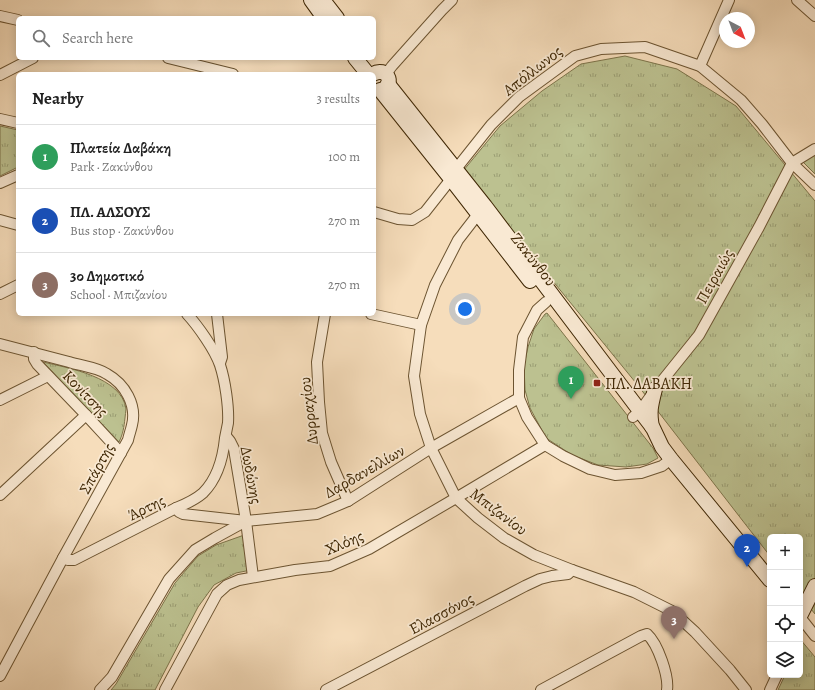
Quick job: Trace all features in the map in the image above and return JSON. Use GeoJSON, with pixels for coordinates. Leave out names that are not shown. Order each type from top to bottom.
{"type":"FeatureCollection","features":[{"type":"Feature","properties":{"kind":"street"},"geometry":{"type":"LineString","coordinates":[[311,0],[325,7],[335,16]]}},
{"type":"Feature","properties":{"kind":"street"},"geometry":{"type":"LineString","coordinates":[[378,82],[452,0]]}},
{"type":"Feature","properties":{"kind":"street"},"geometry":{"type":"LineString","coordinates":[[700,66],[729,0]]}},
{"type":"Feature","properties":{"kind":"street"},"geometry":{"type":"LineString","coordinates":[[798,0],[815,16]]}},
{"type":"Feature","properties":{"kind":"street"},"geometry":{"type":"LineString","coordinates":[[0,16],[16,20]]}},
{"type":"Feature","properties":{"kind":"street","name":"Απόλλωνος"},"geometry":{"type":"LineString","coordinates":[[376,213],[398,219],[412,220],[425,212],[491,125],[519,97],[575,56],[601,49],[645,47],[700,66],[741,100],[762,124],[792,163],[815,185]]}},
{"type":"Feature","properties":{"kind":"street"},"geometry":{"type":"LineString","coordinates":[[0,75],[29,60]]}},
{"type":"Feature","properties":{"kind":"street"},"geometry":{"type":"LineString","coordinates":[[176,60],[225,72]]}},
{"type":"Feature","properties":{"kind":"street","name":"Ζακύνθου"},"geometry":{"type":"LineString","coordinates":[[357,60],[368,72]]}},
{"type":"Feature","properties":{"kind":"street","name":"Ζακύνθου"},"geometry":{"type":"LineString","coordinates":[[369,60],[374,72]]}},
{"type":"Feature","properties":{"kind":"street","name":"Ζακύνθου"},"geometry":{"type":"LineString","coordinates":[[378,82],[454,174],[628,396],[645,432],[662,446]]}},
{"type":"Feature","properties":{"kind":"street"},"geometry":{"type":"LineString","coordinates":[[0,119],[16,123]]}},
{"type":"Feature","properties":{"kind":"street"},"geometry":{"type":"LineString","coordinates":[[792,163],[815,149]]}},
{"type":"Feature","properties":{"kind":"street","name":"Πειραιώς"},"geometry":{"type":"LineString","coordinates":[[636,414],[698,335],[759,227],[792,163]]}},
{"type":"Feature","properties":{"kind":"street"},"geometry":{"type":"LineString","coordinates":[[0,183],[16,176]]}},
{"type":"Feature","properties":{"kind":"street","name":"Ζακύνθου"},"geometry":{"type":"LineString","coordinates":[[481,210],[546,302],[616,395],[653,428],[662,446],[671,459],[767,576]]}},
{"type":"Feature","properties":{"kind":"street","name":"Μπιζανίου"},"geometry":{"type":"LineString","coordinates":[[481,210],[458,240],[434,285],[421,325],[414,376],[420,414],[431,448],[456,498],[478,518],[504,538],[534,555],[634,592],[672,611],[695,632],[746,690]]}},
{"type":"Feature","properties":{"kind":"street"},"geometry":{"type":"LineString","coordinates":[[0,220],[16,224]]}},
{"type":"Feature","properties":{"kind":"street"},"geometry":{"type":"LineString","coordinates":[[0,294],[16,286]]}},
{"type":"Feature","properties":{"kind":"street"},"geometry":{"type":"LineString","coordinates":[[546,302],[537,310],[523,337],[519,370],[519,398],[527,417],[545,444],[563,456],[590,469],[615,475],[641,474],[662,466],[671,459]]}},
{"type":"Feature","properties":{"kind":"street"},"geometry":{"type":"LineString","coordinates":[[376,315],[421,325]]}},
{"type":"Feature","properties":{"kind":"street","name":"Δωδώνης"},"geometry":{"type":"LineString","coordinates":[[176,508],[198,497],[208,487],[222,461],[228,422],[223,374],[220,364],[199,329],[189,316]]}},
{"type":"Feature","properties":{"kind":"street","name":"Δωδώνης"},"geometry":{"type":"LineString","coordinates":[[217,316],[222,357],[220,364]]}},
{"type":"Feature","properties":{"kind":"street","name":"Δυρραχίου"},"geometry":{"type":"LineString","coordinates":[[325,316],[317,362],[322,433],[331,462],[348,501]]}},
{"type":"Feature","properties":{"kind":"street","name":"Σπάρτης"},"geometry":{"type":"LineString","coordinates":[[0,344],[92,368],[107,374],[117,380],[124,389],[130,398],[133,411],[133,424],[128,440],[0,676]]}},
{"type":"Feature","properties":{"kind":"street","name":"Κονίτσης"},"geometry":{"type":"LineString","coordinates":[[34,352],[34,359],[37,364],[121,453]]}},
{"type":"Feature","properties":{"kind":"street"},"geometry":{"type":"LineString","coordinates":[[0,400],[48,376]]}},
{"type":"Feature","properties":{"kind":"street"},"geometry":{"type":"LineString","coordinates":[[628,396],[643,398],[653,393]]}},
{"type":"Feature","properties":{"kind":"street"},"geometry":{"type":"LineString","coordinates":[[653,393],[650,410],[653,428]]}},
{"type":"Feature","properties":{"kind":"street","name":"Δαρδανελλίων"},"geometry":{"type":"LineString","coordinates":[[100,690],[112,677],[169,578],[195,550],[246,521],[317,514],[348,501],[431,448],[519,398]]}},
{"type":"Feature","properties":{"kind":"street"},"geometry":{"type":"LineString","coordinates":[[0,495],[86,415]]}},
{"type":"Feature","properties":{"kind":"street","name":"Δωδώνης"},"geometry":{"type":"LineString","coordinates":[[226,436],[234,449],[246,521],[253,578]]}},
{"type":"Feature","properties":{"kind":"street","name":"Χλόης"},"geometry":{"type":"LineString","coordinates":[[165,690],[217,594],[227,585],[239,580],[295,570],[330,566],[369,549],[545,444]]}},
{"type":"Feature","properties":{"kind":"street","name":"Άρτης"},"geometry":{"type":"LineString","coordinates":[[63,558],[74,560],[176,508],[183,514],[246,521]]}},
{"type":"Feature","properties":{"kind":"street","name":"Ελασσόνος"},"geometry":{"type":"LineString","coordinates":[[326,690],[525,586],[546,578],[568,574],[572,570]]}},
{"type":"Feature","properties":{"kind":"street"},"geometry":{"type":"LineString","coordinates":[[803,611],[815,586]]}},
{"type":"Feature","properties":{"kind":"street"},"geometry":{"type":"LineString","coordinates":[[803,621],[815,636]]}},
{"type":"Feature","properties":{"kind":"street"},"geometry":{"type":"LineString","coordinates":[[542,690],[647,634],[651,638],[663,661],[668,690]]}},
{"type":"Feature","properties":{"kind":"street"},"geometry":{"type":"LineString","coordinates":[[770,690],[775,678]]}},
{"type":"Feature","properties":{"kind":"green space"},"geometry":{"type":"Polygon","coordinates":[[[625,56],[677,69],[736,106],[815,201],[815,614],[803,599],[803,534],[767,534],[767,552],[636,383],[463,171],[500,126],[542,91],[581,64],[625,56]]]}},
{"type":"Feature","properties":{"kind":"green space"},"geometry":{"type":"Polygon","coordinates":[[[0,126],[16,130],[16,168],[0,176],[0,126]]]}},
{"type":"Feature","properties":{"kind":"green space"},"geometry":{"type":"Polygon","coordinates":[[[815,151],[815,174],[801,160],[815,151]]]}},
{"type":"Feature","properties":{"kind":"green space"},"geometry":{"type":"Polygon","coordinates":[[[547,313],[653,448],[658,458],[647,464],[626,467],[598,465],[572,455],[546,438],[530,408],[525,390],[524,365],[534,329],[547,313]]]}},
{"type":"Feature","properties":{"kind":"green space"},"geometry":{"type":"Polygon","coordinates":[[[43,362],[79,371],[105,382],[115,389],[122,398],[126,409],[123,430],[119,442],[43,362]]]}},
{"type":"Feature","properties":{"kind":"green space"},"geometry":{"type":"Polygon","coordinates":[[[247,534],[256,569],[236,573],[214,585],[198,607],[155,690],[111,690],[116,684],[175,583],[198,556],[216,545],[247,534]]]}},
{"type":"Feature","properties":{"kind":"green space"},"geometry":{"type":"Polygon","coordinates":[[[803,643],[815,657],[815,690],[778,690],[784,678],[803,678],[803,643]]]}},
{"type":"Feature","properties":{"kind":"place","name":"ΠΛ. ΔΑΒΑΚΗ"},"geometry":{"type":"Point","coordinates":[597,383]}},
{"type":"Feature","properties":{"kind":"place","name":"Πλατεία Δαβάκη"},"geometry":{"type":"Point","coordinates":[571,399]}},
{"type":"Feature","properties":{"kind":"place","name":"ΠΛ. ΑΛΣΟΥΣ"},"geometry":{"type":"Point","coordinates":[747,567]}},
{"type":"Feature","properties":{"kind":"place","name":"3ο Δημοτικό"},"geometry":{"type":"Point","coordinates":[674,639]}}]}
